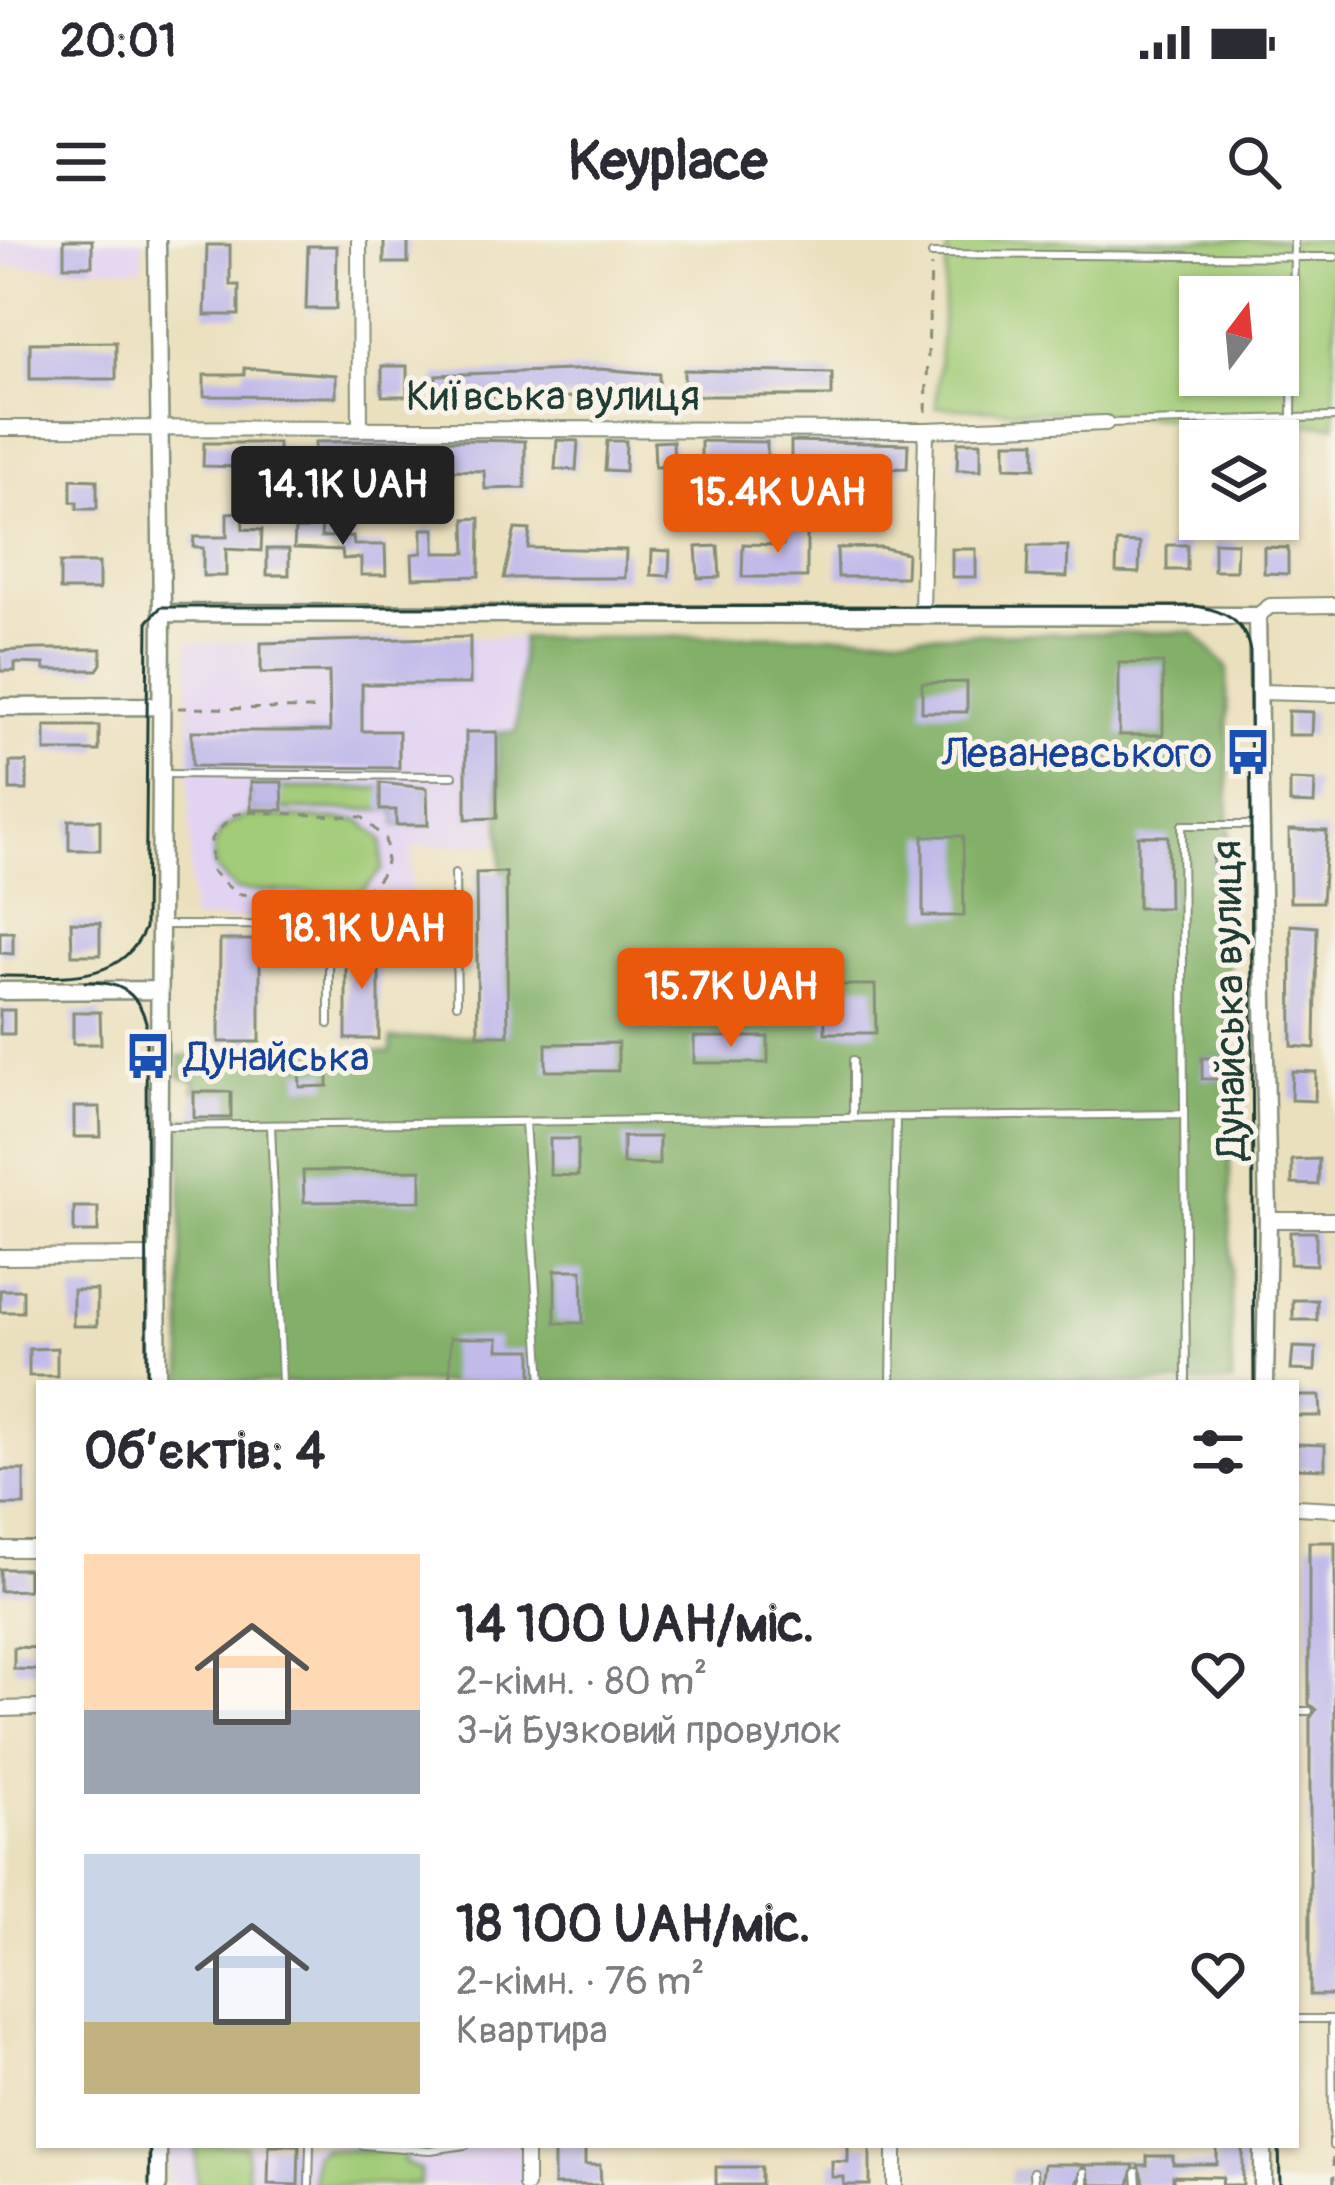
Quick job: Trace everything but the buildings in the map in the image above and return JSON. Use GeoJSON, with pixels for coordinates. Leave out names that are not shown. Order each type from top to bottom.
{"type":"FeatureCollection","features":[{"type":"Feature","properties":{"kind":"street"},"geometry":{"type":"LineString","coordinates":[[157,240],[162,613],[156,925],[157,1380]]}},
{"type":"Feature","properties":{"kind":"street"},"geometry":{"type":"LineString","coordinates":[[359,240],[360,427]]}},
{"type":"Feature","properties":{"kind":"street","name":"Київська вулиця"},"geometry":{"type":"LineString","coordinates":[[0,428],[926,430],[1106,423]]}},
{"type":"Feature","properties":{"kind":"street"},"geometry":{"type":"LineString","coordinates":[[922,613],[926,430]]}},
{"type":"Feature","properties":{"kind":"street"},"geometry":{"type":"LineString","coordinates":[[162,613],[1257,616],[1270,606],[1335,605]]}},
{"type":"Feature","properties":{"kind":"street","name":"Дунайська вулиця"},"geometry":{"type":"LineString","coordinates":[[1257,616],[1268,1220],[1265,1380]]}},
{"type":"Feature","properties":{"kind":"street"},"geometry":{"type":"LineString","coordinates":[[1259,692],[1335,694]]}},
{"type":"Feature","properties":{"kind":"street"},"geometry":{"type":"LineString","coordinates":[[0,707],[159,706]]}},
{"type":"Feature","properties":{"kind":"street"},"geometry":{"type":"LineString","coordinates":[[0,991],[157,990]]}},
{"type":"Feature","properties":{"kind":"street"},"geometry":{"type":"LineString","coordinates":[[1268,1220],[1335,1220]]}},
{"type":"Feature","properties":{"kind":"street"},"geometry":{"type":"LineString","coordinates":[[0,1257],[160,1256]]}},
{"type":"Feature","properties":{"kind":"street"},"geometry":{"type":"LineString","coordinates":[[1299,1507],[1335,1509]]}},
{"type":"Feature","properties":{"kind":"street"},"geometry":{"type":"LineString","coordinates":[[0,1549],[36,1549]]}},
{"type":"Feature","properties":{"kind":"street"},"geometry":{"type":"LineString","coordinates":[[0,1709],[36,1708]]}},
{"type":"Feature","properties":{"kind":"street"},"geometry":{"type":"LineString","coordinates":[[158,2148],[158,2185]]}},
{"type":"Feature","properties":{"kind":"street"},"geometry":{"type":"LineString","coordinates":[[526,2148],[526,2185]]}},
{"type":"Feature","properties":{"kind":"street"},"geometry":{"type":"LineString","coordinates":[[895,2148],[895,2185]]}},
{"type":"Feature","properties":{"kind":"street"},"geometry":{"type":"LineString","coordinates":[[1263,2148],[1263,2185]]}},
{"type":"Feature","properties":{"kind":"lane"},"geometry":{"type":"LineString","coordinates":[[1292,418],[1294,240]]}},
{"type":"Feature","properties":{"kind":"lane"},"geometry":{"type":"LineString","coordinates":[[932,254],[1335,257]]}},
{"type":"Feature","properties":{"kind":"lane"},"geometry":{"type":"LineString","coordinates":[[1106,423],[1335,417]]}},
{"type":"Feature","properties":{"kind":"lane"},"geometry":{"type":"LineString","coordinates":[[159,774],[453,776]]}},
{"type":"Feature","properties":{"kind":"lane"},"geometry":{"type":"LineString","coordinates":[[1186,1380],[1182,825],[1261,825]]}},
{"type":"Feature","properties":{"kind":"lane"},"geometry":{"type":"LineString","coordinates":[[455,873],[457,1004]]}},
{"type":"Feature","properties":{"kind":"lane"},"geometry":{"type":"LineString","coordinates":[[156,925],[454,926]]}},
{"type":"Feature","properties":{"kind":"lane"},"geometry":{"type":"LineString","coordinates":[[329,926],[329,1024]]}},
{"type":"Feature","properties":{"kind":"lane"},"geometry":{"type":"LineString","coordinates":[[853,1060],[853,1118]]}},
{"type":"Feature","properties":{"kind":"lane"},"geometry":{"type":"LineString","coordinates":[[160,1126],[1184,1114]]}},
{"type":"Feature","properties":{"kind":"lane"},"geometry":{"type":"LineString","coordinates":[[891,1380],[896,1118]]}},
{"type":"Feature","properties":{"kind":"lane"},"geometry":{"type":"LineString","coordinates":[[525,1122],[542,1380]]}},
{"type":"Feature","properties":{"kind":"lane"},"geometry":{"type":"LineString","coordinates":[[271,1125],[282,1380]]}},
{"type":"Feature","properties":{"kind":"lane"},"geometry":{"type":"LineString","coordinates":[[1299,1711],[1310,1711]]}},
{"type":"Feature","properties":{"kind":"lane"},"geometry":{"type":"LineString","coordinates":[[1299,2019],[1334,2019],[1333,2146]]}},
{"type":"Feature","properties":{"kind":"lane"},"geometry":{"type":"LineString","coordinates":[[309,2185],[310,2148]]}},
{"type":"Feature","properties":{"kind":"lane"},"geometry":{"type":"LineString","coordinates":[[403,2148],[444,2148]]}},
{"type":"Feature","properties":{"kind":"lane"},"geometry":{"type":"LineString","coordinates":[[1033,2172],[1034,2185]]}},
{"type":"Feature","properties":{"kind":"lane"},"geometry":{"type":"LineString","coordinates":[[1084,2172],[1084,2185]]}},
{"type":"Feature","properties":{"kind":"lane"},"geometry":{"type":"LineString","coordinates":[[1136,2172],[1137,2185]]}},
{"type":"Feature","properties":{"kind":"path"},"geometry":{"type":"LineString","coordinates":[[926,430],[932,254]]}},
{"type":"Feature","properties":{"kind":"path"},"geometry":{"type":"LineString","coordinates":[[159,706],[320,709]]}},
{"type":"Feature","properties":{"kind":"path"},"geometry":{"type":"LineString","coordinates":[[346,814],[376,825],[385,839],[386,871],[364,894],[250,896],[235,893],[212,871],[211,838],[233,815],[346,814]]}},
{"type":"Feature","properties":{"kind":"path"},"geometry":{"type":"LineString","coordinates":[[1333,2146],[1334,2185]]}},
{"type":"Feature","properties":{"kind":"shaded area"},"geometry":{"type":"Polygon","coordinates":[[[0,240],[143,240],[142,268],[0,266],[0,240]]]}},
{"type":"Feature","properties":{"kind":"shaded area"},"geometry":{"type":"Polygon","coordinates":[[[380,638],[522,638],[516,733],[497,733],[497,844],[412,846],[411,900],[393,915],[191,920],[188,642],[379,643],[380,638]]]}},
{"type":"Feature","properties":{"kind":"shaded area"},"geometry":{"type":"Polygon","coordinates":[[[168,2148],[522,2148],[522,2185],[168,2185],[168,2148]]]}},
{"type":"Feature","properties":{"kind":"shaded area"},"geometry":{"type":"Polygon","coordinates":[[[1173,2156],[1173,2185],[1010,2185],[1011,2169],[1173,2156]]]}},
{"type":"Feature","properties":{"kind":"green space"},"geometry":{"type":"Polygon","coordinates":[[[948,240],[1335,240],[1335,425],[936,407],[948,240]]]}},
{"type":"Feature","properties":{"kind":"green space"},"geometry":{"type":"Polygon","coordinates":[[[1193,632],[1227,667],[1229,848],[1213,849],[1213,870],[1229,871],[1228,1057],[1202,1058],[1202,1078],[1229,1079],[1232,1380],[183,1380],[181,1120],[231,1118],[231,1093],[194,1092],[195,1082],[180,1077],[180,1056],[391,1052],[391,1039],[507,1034],[497,732],[516,732],[522,638],[1193,632]]]}},
{"type":"Feature","properties":{"kind":"green space"},"geometry":{"type":"Polygon","coordinates":[[[251,788],[427,788],[428,825],[396,825],[395,810],[251,810],[251,788]]]}},
{"type":"Feature","properties":{"kind":"green space"},"geometry":{"type":"Polygon","coordinates":[[[249,816],[360,820],[382,840],[382,870],[362,891],[348,894],[236,890],[215,869],[214,850],[224,828],[249,816]]]}},
{"type":"Feature","properties":{"kind":"green space"},"geometry":{"type":"Polygon","coordinates":[[[196,2148],[246,2148],[248,2185],[197,2185],[196,2148]]]}},
{"type":"Feature","properties":{"kind":"green space"},"geometry":{"type":"Polygon","coordinates":[[[323,2149],[405,2151],[404,2162],[420,2170],[420,2185],[313,2185],[314,2155],[323,2149]]]}},
{"type":"Feature","properties":{"kind":"tram line"},"geometry":{"type":"LineString","coordinates":[[0,976],[63,976],[102,969],[134,947],[145,928],[148,621],[161,607],[1196,606],[1216,611],[1238,624],[1250,651],[1254,1380]]}},
{"type":"Feature","properties":{"kind":"tram line"},"geometry":{"type":"LineString","coordinates":[[85,982],[124,990],[137,1002],[146,1022],[147,1380]]}},
{"type":"Feature","properties":{"kind":"tram line"},"geometry":{"type":"LineString","coordinates":[[149,2185],[150,2148]]}},
{"type":"Feature","properties":{"kind":"tram line"},"geometry":{"type":"LineString","coordinates":[[1279,2148],[1280,2185]]}},
{"type":"Feature","properties":{"kind":"place","name":"Леваневського"},"geometry":{"type":"Point","coordinates":[1248,752]}},
{"type":"Feature","properties":{"kind":"place","name":"Дунайська"},"geometry":{"type":"Point","coordinates":[148,1056]}}]}
